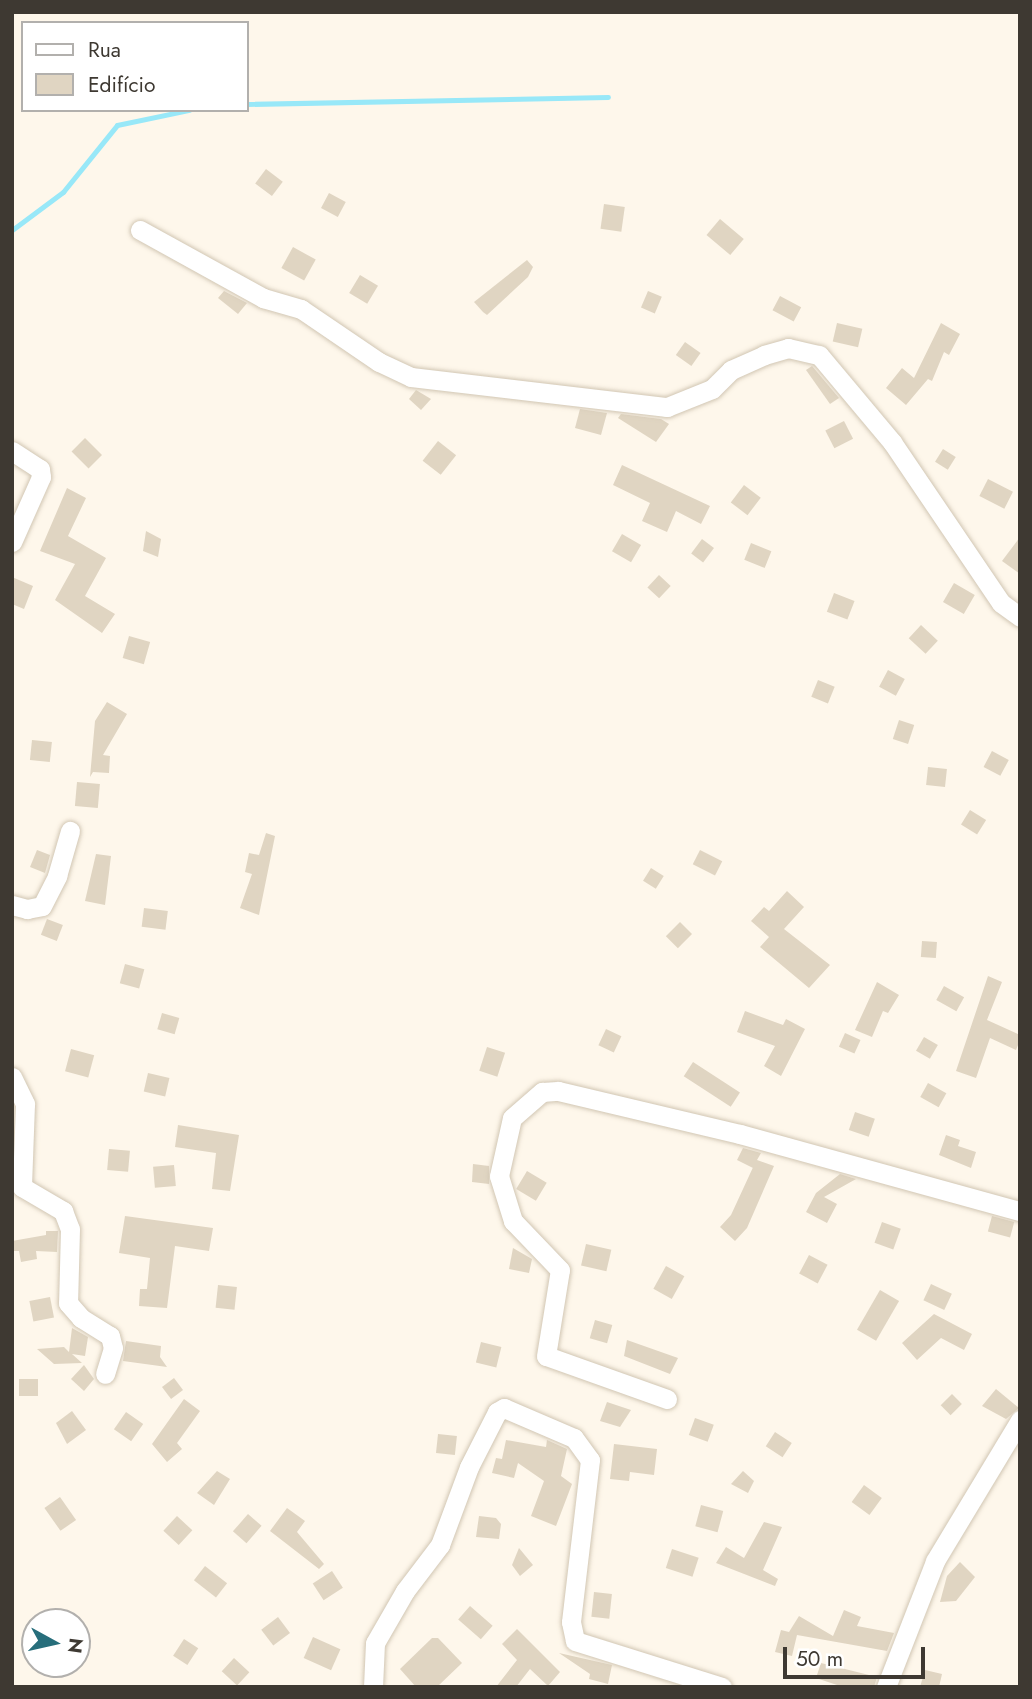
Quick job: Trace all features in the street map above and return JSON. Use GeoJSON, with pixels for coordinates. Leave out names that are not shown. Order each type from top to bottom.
{"type":"FeatureCollection","features":[{"type":"Feature","properties":{"kind":"street"},"geometry":{"type":"LineString","coordinates":[[140,230],[263,298],[301,309],[379,362],[411,377],[667,407],[712,389],[731,370],[764,355],[788,348],[819,355],[892,442],[1001,603],[1020,617]]}},
{"type":"Feature","properties":{"kind":"street"},"geometry":{"type":"LineString","coordinates":[[12,452],[40,469],[41,477],[12,542]]}},
{"type":"Feature","properties":{"kind":"street"},"geometry":{"type":"LineString","coordinates":[[12,905],[27,909],[42,906],[57,876],[70,831]]}},
{"type":"Feature","properties":{"kind":"street"},"geometry":{"type":"LineString","coordinates":[[12,1077],[25,1104],[22,1187],[63,1211],[70,1229],[68,1303],[81,1318],[110,1336],[113,1348],[105,1374]]}},
{"type":"Feature","properties":{"kind":"street"},"geometry":{"type":"LineString","coordinates":[[667,1399],[546,1356],[560,1270],[513,1222],[499,1175],[512,1118],[542,1092],[558,1091],[740,1134],[1020,1211]]}},
{"type":"Feature","properties":{"kind":"street"},"geometry":{"type":"LineString","coordinates":[[373,1687],[375,1643],[405,1591],[441,1543],[469,1467],[503,1408],[574,1438],[590,1460],[571,1622],[575,1641],[722,1687]]}},
{"type":"Feature","properties":{"kind":"street"},"geometry":{"type":"LineString","coordinates":[[887,1687],[935,1561],[1020,1420]]}},
{"type":"Feature","properties":{"kind":"building"},"geometry":{"type":"Polygon","coordinates":[[[266,169],[283,182],[272,196],[255,183],[266,169]]]}},
{"type":"Feature","properties":{"kind":"building"},"geometry":{"type":"Polygon","coordinates":[[[329,193],[346,202],[338,217],[321,208],[329,193]]]}},
{"type":"Feature","properties":{"kind":"building"},"geometry":{"type":"Polygon","coordinates":[[[604,204],[625,207],[621,232],[601,229],[604,204]]]}},
{"type":"Feature","properties":{"kind":"building"},"geometry":{"type":"Polygon","coordinates":[[[720,219],[744,239],[730,255],[707,235],[720,219]]]}},
{"type":"Feature","properties":{"kind":"building"},"geometry":{"type":"Polygon","coordinates":[[[293,247],[316,260],[304,281],[281,268],[293,247]]]}},
{"type":"Feature","properties":{"kind":"building"},"geometry":{"type":"Polygon","coordinates":[[[527,260],[533,267],[528,277],[487,315],[483,312],[474,302],[527,260]]]}},
{"type":"Feature","properties":{"kind":"building"},"geometry":{"type":"Polygon","coordinates":[[[360,275],[378,286],[367,304],[349,293],[360,275]]]}},
{"type":"Feature","properties":{"kind":"building"},"geometry":{"type":"Polygon","coordinates":[[[224,291],[247,303],[238,314],[218,298],[224,291]]]}},
{"type":"Feature","properties":{"kind":"building"},"geometry":{"type":"Polygon","coordinates":[[[648,291],[662,297],[655,313],[641,308],[648,291]]]}},
{"type":"Feature","properties":{"kind":"building"},"geometry":{"type":"Polygon","coordinates":[[[780,296],[801,307],[794,321],[772,310],[780,296]]]}},
{"type":"Feature","properties":{"kind":"building"},"geometry":{"type":"Polygon","coordinates":[[[837,323],[862,329],[858,347],[833,342],[837,323]]]}},
{"type":"Feature","properties":{"kind":"building"},"geometry":{"type":"Polygon","coordinates":[[[941,323],[960,334],[949,355],[944,352],[932,381],[928,379],[906,405],[886,388],[902,368],[914,378],[941,323]]]}},
{"type":"Feature","properties":{"kind":"building"},"geometry":{"type":"Polygon","coordinates":[[[685,342],[701,353],[691,366],[676,355],[685,342]]]}},
{"type":"Feature","properties":{"kind":"building"},"geometry":{"type":"Polygon","coordinates":[[[812,366],[839,398],[830,404],[806,370],[812,366]]]}},
{"type":"Feature","properties":{"kind":"building"},"geometry":{"type":"Polygon","coordinates":[[[416,390],[431,399],[421,410],[409,399],[416,390]]]}},
{"type":"Feature","properties":{"kind":"building"},"geometry":{"type":"Polygon","coordinates":[[[580,409],[607,413],[601,435],[575,428],[580,409]]]}},
{"type":"Feature","properties":{"kind":"building"},"geometry":{"type":"Polygon","coordinates":[[[621,414],[661,419],[669,424],[656,442],[618,418],[621,414]]]}},
{"type":"Feature","properties":{"kind":"building"},"geometry":{"type":"Polygon","coordinates":[[[844,421],[853,439],[834,448],[825,431],[844,421]]]}},
{"type":"Feature","properties":{"kind":"building"},"geometry":{"type":"Polygon","coordinates":[[[85,438],[102,455],[89,468],[72,451],[85,438]]]}},
{"type":"Feature","properties":{"kind":"building"},"geometry":{"type":"Polygon","coordinates":[[[438,441],[456,455],[441,475],[423,461],[438,441]]]}},
{"type":"Feature","properties":{"kind":"building"},"geometry":{"type":"Polygon","coordinates":[[[943,449],[956,457],[948,470],[935,462],[943,449]]]}},
{"type":"Feature","properties":{"kind":"building"},"geometry":{"type":"Polygon","coordinates":[[[622,465],[710,506],[701,524],[676,511],[667,532],[642,521],[650,503],[613,485],[622,465]]]}},
{"type":"Feature","properties":{"kind":"building"},"geometry":{"type":"Polygon","coordinates":[[[988,479],[1013,492],[1004,509],[979,496],[988,479]]]}},
{"type":"Feature","properties":{"kind":"building"},"geometry":{"type":"Polygon","coordinates":[[[744,485],[761,498],[748,515],[731,503],[744,485]]]}},
{"type":"Feature","properties":{"kind":"building"},"geometry":{"type":"Polygon","coordinates":[[[67,488],[86,498],[68,536],[106,558],[85,596],[115,614],[102,633],[55,600],[75,564],[40,551],[67,488]]]}},
{"type":"Feature","properties":{"kind":"building"},"geometry":{"type":"Polygon","coordinates":[[[146,531],[161,539],[158,557],[143,551],[146,531]]]}},
{"type":"Feature","properties":{"kind":"building"},"geometry":{"type":"Polygon","coordinates":[[[622,534],[641,545],[631,562],[612,551],[622,534]]]}},
{"type":"Feature","properties":{"kind":"building"},"geometry":{"type":"Polygon","coordinates":[[[1020,537],[1020,574],[1002,561],[1020,537]]]}},
{"type":"Feature","properties":{"kind":"building"},"geometry":{"type":"Polygon","coordinates":[[[702,539],[714,548],[703,562],[691,553],[702,539]]]}},
{"type":"Feature","properties":{"kind":"building"},"geometry":{"type":"Polygon","coordinates":[[[751,543],[771,551],[765,568],[744,560],[751,543]]]}},
{"type":"Feature","properties":{"kind":"building"},"geometry":{"type":"Polygon","coordinates":[[[659,575],[671,586],[659,598],[647,587],[659,575]]]}},
{"type":"Feature","properties":{"kind":"building"},"geometry":{"type":"Polygon","coordinates":[[[12,577],[33,586],[24,609],[12,604],[12,577]]]}},
{"type":"Feature","properties":{"kind":"building"},"geometry":{"type":"Polygon","coordinates":[[[954,583],[975,595],[964,614],[943,602],[954,583]]]}},
{"type":"Feature","properties":{"kind":"building"},"geometry":{"type":"Polygon","coordinates":[[[834,593],[855,601],[847,620],[827,612],[834,593]]]}},
{"type":"Feature","properties":{"kind":"building"},"geometry":{"type":"Polygon","coordinates":[[[921,625],[938,641],[926,654],[909,638],[921,625]]]}},
{"type":"Feature","properties":{"kind":"building"},"geometry":{"type":"Polygon","coordinates":[[[129,636],[150,642],[144,664],[123,658],[129,636]]]}},
{"type":"Feature","properties":{"kind":"building"},"geometry":{"type":"Polygon","coordinates":[[[888,670],[905,679],[896,696],[879,687],[888,670]]]}},
{"type":"Feature","properties":{"kind":"building"},"geometry":{"type":"Polygon","coordinates":[[[818,680],[835,687],[828,703],[811,697],[818,680]]]}},
{"type":"Feature","properties":{"kind":"building"},"geometry":{"type":"Polygon","coordinates":[[[107,702],[127,714],[103,755],[110,756],[109,773],[93,772],[90,777],[95,721],[107,702]]]}},
{"type":"Feature","properties":{"kind":"building"},"geometry":{"type":"Polygon","coordinates":[[[899,720],[914,725],[908,744],[893,739],[899,720]]]}},
{"type":"Feature","properties":{"kind":"building"},"geometry":{"type":"Polygon","coordinates":[[[32,740],[52,742],[50,762],[30,760],[32,740]]]}},
{"type":"Feature","properties":{"kind":"building"},"geometry":{"type":"Polygon","coordinates":[[[992,751],[1009,760],[1000,776],[984,767],[992,751]]]}},
{"type":"Feature","properties":{"kind":"building"},"geometry":{"type":"Polygon","coordinates":[[[928,767],[947,769],[945,787],[926,785],[928,767]]]}},
{"type":"Feature","properties":{"kind":"building"},"geometry":{"type":"Polygon","coordinates":[[[77,782],[100,784],[98,808],[75,806],[77,782]]]}},
{"type":"Feature","properties":{"kind":"building"},"geometry":{"type":"Polygon","coordinates":[[[970,810],[986,820],[977,834],[961,824],[970,810]]]}},
{"type":"Feature","properties":{"kind":"building"},"geometry":{"type":"Polygon","coordinates":[[[266,833],[275,836],[259,915],[240,908],[252,874],[245,872],[249,853],[259,855],[266,833]]]}},
{"type":"Feature","properties":{"kind":"building"},"geometry":{"type":"Polygon","coordinates":[[[37,850],[50,855],[45,873],[30,867],[37,850]]]}},
{"type":"Feature","properties":{"kind":"building"},"geometry":{"type":"Polygon","coordinates":[[[700,850],[722,861],[715,876],[693,864],[700,850]]]}},
{"type":"Feature","properties":{"kind":"building"},"geometry":{"type":"Polygon","coordinates":[[[96,854],[111,856],[105,905],[85,901],[96,854]]]}},
{"type":"Feature","properties":{"kind":"building"},"geometry":{"type":"Polygon","coordinates":[[[651,868],[664,876],[656,889],[643,881],[651,868]]]}},
{"type":"Feature","properties":{"kind":"building"},"geometry":{"type":"Polygon","coordinates":[[[787,891],[804,907],[784,929],[830,965],[809,988],[760,947],[769,937],[751,921],[764,907],[769,911],[787,891]]]}},
{"type":"Feature","properties":{"kind":"building"},"geometry":{"type":"Polygon","coordinates":[[[144,908],[168,911],[166,930],[142,927],[144,908]]]}},
{"type":"Feature","properties":{"kind":"building"},"geometry":{"type":"Polygon","coordinates":[[[47,919],[63,925],[57,941],[41,935],[47,919]]]}},
{"type":"Feature","properties":{"kind":"building"},"geometry":{"type":"Polygon","coordinates":[[[680,922],[692,934],[678,948],[666,936],[680,922]]]}},
{"type":"Feature","properties":{"kind":"building"},"geometry":{"type":"Polygon","coordinates":[[[922,941],[937,942],[936,958],[921,957],[922,941]]]}},
{"type":"Feature","properties":{"kind":"building"},"geometry":{"type":"Polygon","coordinates":[[[125,964],[144,969],[139,988],[120,983],[125,964]]]}},
{"type":"Feature","properties":{"kind":"building"},"geometry":{"type":"Polygon","coordinates":[[[988,976],[1002,982],[987,1020],[1020,1035],[1020,1040],[1016,1050],[990,1038],[976,1078],[956,1071],[988,976]]]}},
{"type":"Feature","properties":{"kind":"building"},"geometry":{"type":"Polygon","coordinates":[[[877,982],[899,995],[888,1013],[883,1011],[872,1037],[855,1030],[877,982]]]}},
{"type":"Feature","properties":{"kind":"building"},"geometry":{"type":"Polygon","coordinates":[[[944,986],[964,997],[956,1011],[936,1000],[944,986]]]}},
{"type":"Feature","properties":{"kind":"building"},"geometry":{"type":"Polygon","coordinates":[[[745,1011],[783,1025],[786,1019],[805,1029],[781,1076],[764,1066],[775,1046],[737,1032],[745,1011]]]}},
{"type":"Feature","properties":{"kind":"building"},"geometry":{"type":"Polygon","coordinates":[[[162,1013],[179,1018],[175,1034],[157,1029],[162,1013]]]}},
{"type":"Feature","properties":{"kind":"building"},"geometry":{"type":"Polygon","coordinates":[[[606,1029],[621,1036],[614,1052],[598,1045],[606,1029]]]}},
{"type":"Feature","properties":{"kind":"building"},"geometry":{"type":"Polygon","coordinates":[[[845,1033],[861,1040],[854,1054],[839,1047],[845,1033]]]}},
{"type":"Feature","properties":{"kind":"building"},"geometry":{"type":"Polygon","coordinates":[[[924,1037],[938,1045],[930,1059],[916,1051],[924,1037]]]}},
{"type":"Feature","properties":{"kind":"building"},"geometry":{"type":"Polygon","coordinates":[[[487,1047],[505,1053],[497,1077],[479,1071],[487,1047]]]}},
{"type":"Feature","properties":{"kind":"building"},"geometry":{"type":"Polygon","coordinates":[[[71,1049],[94,1055],[88,1077],[65,1071],[71,1049]]]}},
{"type":"Feature","properties":{"kind":"building"},"geometry":{"type":"Polygon","coordinates":[[[693,1062],[740,1092],[731,1107],[684,1076],[693,1062]]]}},
{"type":"Feature","properties":{"kind":"building"},"geometry":{"type":"Polygon","coordinates":[[[148,1073],[169,1078],[165,1096],[144,1092],[148,1073]]]}},
{"type":"Feature","properties":{"kind":"building"},"geometry":{"type":"Polygon","coordinates":[[[928,1083],[946,1093],[939,1107],[920,1097],[928,1083]]]}},
{"type":"Feature","properties":{"kind":"building"},"geometry":{"type":"Polygon","coordinates":[[[855,1112],[875,1119],[869,1137],[849,1130],[855,1112]]]}},
{"type":"Feature","properties":{"kind":"building"},"geometry":{"type":"Polygon","coordinates":[[[178,1125],[239,1135],[230,1191],[212,1189],[216,1153],[175,1147],[178,1125]]]}},
{"type":"Feature","properties":{"kind":"building"},"geometry":{"type":"Polygon","coordinates":[[[946,1135],[960,1140],[958,1146],[976,1152],[971,1168],[939,1155],[946,1135]]]}},
{"type":"Feature","properties":{"kind":"building"},"geometry":{"type":"Polygon","coordinates":[[[743,1148],[761,1153],[757,1160],[774,1166],[747,1228],[735,1241],[720,1227],[731,1215],[753,1168],[737,1160],[743,1148]]]}},
{"type":"Feature","properties":{"kind":"building"},"geometry":{"type":"Polygon","coordinates":[[[109,1149],[130,1151],[128,1172],[107,1170],[109,1149]]]}},
{"type":"Feature","properties":{"kind":"building"},"geometry":{"type":"Polygon","coordinates":[[[473,1164],[489,1166],[489,1184],[472,1182],[473,1164]]]}},
{"type":"Feature","properties":{"kind":"building"},"geometry":{"type":"Polygon","coordinates":[[[174,1165],[176,1186],[155,1188],[153,1167],[174,1165]]]}},
{"type":"Feature","properties":{"kind":"building"},"geometry":{"type":"Polygon","coordinates":[[[527,1171],[547,1183],[536,1201],[516,1189],[527,1171]]]}},
{"type":"Feature","properties":{"kind":"building"},"geometry":{"type":"Polygon","coordinates":[[[840,1174],[856,1179],[824,1197],[837,1204],[827,1223],[806,1212],[816,1193],[840,1174]]]}},
{"type":"Feature","properties":{"kind":"building"},"geometry":{"type":"Polygon","coordinates":[[[125,1216],[213,1228],[209,1251],[175,1246],[167,1308],[139,1306],[140,1289],[147,1289],[150,1258],[119,1253],[125,1216]]]}},
{"type":"Feature","properties":{"kind":"building"},"geometry":{"type":"Polygon","coordinates":[[[992,1216],[1014,1222],[1010,1237],[988,1231],[992,1216]]]}},
{"type":"Feature","properties":{"kind":"building"},"geometry":{"type":"Polygon","coordinates":[[[882,1222],[901,1229],[893,1250],[874,1243],[882,1222]]]}},
{"type":"Feature","properties":{"kind":"building"},"geometry":{"type":"Polygon","coordinates":[[[46,1231],[58,1231],[57,1252],[36,1251],[37,1259],[21,1262],[19,1251],[12,1251],[12,1241],[46,1235],[46,1231]]]}},
{"type":"Feature","properties":{"kind":"building"},"geometry":{"type":"Polygon","coordinates":[[[586,1244],[611,1250],[606,1271],[581,1265],[586,1244]]]}},
{"type":"Feature","properties":{"kind":"building"},"geometry":{"type":"Polygon","coordinates":[[[513,1248],[532,1259],[529,1273],[509,1269],[513,1248]]]}},
{"type":"Feature","properties":{"kind":"building"},"geometry":{"type":"Polygon","coordinates":[[[809,1255],[828,1265],[818,1283],[799,1274],[809,1255]]]}},
{"type":"Feature","properties":{"kind":"building"},"geometry":{"type":"Polygon","coordinates":[[[666,1266],[684,1276],[672,1299],[653,1289],[666,1266]]]}},
{"type":"Feature","properties":{"kind":"building"},"geometry":{"type":"Polygon","coordinates":[[[931,1284],[952,1294],[944,1310],[923,1300],[931,1284]]]}},
{"type":"Feature","properties":{"kind":"building"},"geometry":{"type":"Polygon","coordinates":[[[218,1285],[237,1287],[234,1310],[216,1308],[218,1285]]]}},
{"type":"Feature","properties":{"kind":"building"},"geometry":{"type":"Polygon","coordinates":[[[880,1290],[899,1301],[876,1341],[857,1330],[880,1290]]]}},
{"type":"Feature","properties":{"kind":"building"},"geometry":{"type":"Polygon","coordinates":[[[50,1297],[54,1318],[33,1322],[29,1301],[50,1297]]]}},
{"type":"Feature","properties":{"kind":"building"},"geometry":{"type":"Polygon","coordinates":[[[934,1314],[972,1334],[964,1350],[941,1338],[917,1360],[902,1343],[934,1314]]]}},
{"type":"Feature","properties":{"kind":"building"},"geometry":{"type":"Polygon","coordinates":[[[595,1320],[612,1325],[607,1343],[590,1338],[595,1320]]]}},
{"type":"Feature","properties":{"kind":"building"},"geometry":{"type":"Polygon","coordinates":[[[72,1328],[88,1337],[85,1356],[72,1354],[82,1363],[54,1364],[37,1349],[64,1347],[69,1352],[72,1328]]]}},
{"type":"Feature","properties":{"kind":"building"},"geometry":{"type":"Polygon","coordinates":[[[627,1340],[678,1358],[670,1374],[624,1356],[627,1340]]]}},
{"type":"Feature","properties":{"kind":"building"},"geometry":{"type":"Polygon","coordinates":[[[126,1341],[161,1346],[160,1357],[167,1367],[123,1361],[126,1341]]]}},
{"type":"Feature","properties":{"kind":"building"},"geometry":{"type":"Polygon","coordinates":[[[481,1342],[501,1347],[496,1367],[476,1362],[481,1342]]]}},
{"type":"Feature","properties":{"kind":"building"},"geometry":{"type":"Polygon","coordinates":[[[84,1365],[94,1379],[84,1391],[71,1379],[84,1365]]]}},
{"type":"Feature","properties":{"kind":"building"},"geometry":{"type":"Polygon","coordinates":[[[174,1378],[183,1390],[171,1399],[162,1387],[174,1378]]]}},
{"type":"Feature","properties":{"kind":"building"},"geometry":{"type":"Polygon","coordinates":[[[19,1379],[38,1379],[38,1396],[19,1396],[19,1379]]]}},
{"type":"Feature","properties":{"kind":"building"},"geometry":{"type":"Polygon","coordinates":[[[996,1389],[1019,1408],[1006,1419],[982,1406],[996,1389]]]}},
{"type":"Feature","properties":{"kind":"building"},"geometry":{"type":"Polygon","coordinates":[[[952,1394],[962,1404],[951,1415],[941,1405],[952,1394]]]}},
{"type":"Feature","properties":{"kind":"building"},"geometry":{"type":"Polygon","coordinates":[[[184,1399],[200,1411],[177,1443],[182,1449],[167,1462],[152,1444],[184,1399]]]}},
{"type":"Feature","properties":{"kind":"building"},"geometry":{"type":"Polygon","coordinates":[[[607,1402],[631,1410],[620,1427],[600,1421],[607,1402]]]}},
{"type":"Feature","properties":{"kind":"building"},"geometry":{"type":"Polygon","coordinates":[[[72,1411],[86,1430],[67,1444],[56,1423],[72,1411]]]}},
{"type":"Feature","properties":{"kind":"building"},"geometry":{"type":"Polygon","coordinates":[[[126,1412],[143,1424],[131,1441],[114,1429],[126,1412]]]}},
{"type":"Feature","properties":{"kind":"building"},"geometry":{"type":"Polygon","coordinates":[[[695,1418],[714,1425],[708,1442],[689,1435],[695,1418]]]}},
{"type":"Feature","properties":{"kind":"building"},"geometry":{"type":"Polygon","coordinates":[[[775,1432],[792,1443],[783,1457],[766,1446],[775,1432]]]}},
{"type":"Feature","properties":{"kind":"building"},"geometry":{"type":"Polygon","coordinates":[[[438,1434],[457,1436],[455,1455],[436,1453],[438,1434]]]}},
{"type":"Feature","properties":{"kind":"building"},"geometry":{"type":"Polygon","coordinates":[[[506,1440],[546,1447],[547,1440],[567,1449],[561,1476],[572,1484],[556,1526],[531,1516],[544,1481],[518,1463],[514,1478],[492,1473],[496,1458],[502,1459],[506,1440]]]}},
{"type":"Feature","properties":{"kind":"building"},"geometry":{"type":"Polygon","coordinates":[[[614,1444],[657,1449],[654,1475],[630,1472],[629,1481],[610,1479],[614,1444]]]}},
{"type":"Feature","properties":{"kind":"building"},"geometry":{"type":"Polygon","coordinates":[[[217,1471],[230,1479],[214,1505],[197,1493],[217,1471]]]}},
{"type":"Feature","properties":{"kind":"building"},"geometry":{"type":"Polygon","coordinates":[[[743,1471],[754,1481],[748,1493],[731,1484],[743,1471]]]}},
{"type":"Feature","properties":{"kind":"building"},"geometry":{"type":"Polygon","coordinates":[[[864,1485],[882,1498],[869,1515],[852,1502],[864,1485]]]}},
{"type":"Feature","properties":{"kind":"building"},"geometry":{"type":"Polygon","coordinates":[[[60,1497],[76,1520],[60,1531],[44,1508],[60,1497]]]}},
{"type":"Feature","properties":{"kind":"building"},"geometry":{"type":"Polygon","coordinates":[[[701,1505],[723,1511],[718,1532],[695,1526],[701,1505]]]}},
{"type":"Feature","properties":{"kind":"building"},"geometry":{"type":"Polygon","coordinates":[[[287,1508],[305,1521],[297,1532],[324,1564],[319,1569],[270,1531],[287,1508]]]}},
{"type":"Feature","properties":{"kind":"building"},"geometry":{"type":"Polygon","coordinates":[[[248,1514],[262,1526],[246,1543],[233,1531],[248,1514]]]}},
{"type":"Feature","properties":{"kind":"building"},"geometry":{"type":"Polygon","coordinates":[[[177,1516],[192,1530],[179,1545],[163,1531],[177,1516]]]}},
{"type":"Feature","properties":{"kind":"building"},"geometry":{"type":"Polygon","coordinates":[[[479,1516],[496,1518],[501,1524],[499,1539],[476,1537],[479,1516]]]}},
{"type":"Feature","properties":{"kind":"building"},"geometry":{"type":"Polygon","coordinates":[[[764,1522],[782,1527],[763,1570],[778,1579],[775,1586],[716,1563],[726,1547],[744,1558],[764,1522]]]}},
{"type":"Feature","properties":{"kind":"building"},"geometry":{"type":"Polygon","coordinates":[[[519,1548],[533,1565],[520,1576],[512,1565],[519,1548]]]}},
{"type":"Feature","properties":{"kind":"building"},"geometry":{"type":"Polygon","coordinates":[[[672,1549],[699,1558],[692,1577],[666,1568],[672,1549]]]}},
{"type":"Feature","properties":{"kind":"building"},"geometry":{"type":"Polygon","coordinates":[[[960,1562],[975,1577],[956,1601],[940,1602],[947,1576],[960,1562]]]}},
{"type":"Feature","properties":{"kind":"building"},"geometry":{"type":"Polygon","coordinates":[[[205,1566],[227,1583],[216,1597],[194,1580],[205,1566]]]}},
{"type":"Feature","properties":{"kind":"building"},"geometry":{"type":"Polygon","coordinates":[[[332,1571],[343,1588],[324,1600],[313,1584],[332,1571]]]}},
{"type":"Feature","properties":{"kind":"building"},"geometry":{"type":"Polygon","coordinates":[[[594,1592],[612,1594],[609,1619],[591,1617],[594,1592]]]}},
{"type":"Feature","properties":{"kind":"building"},"geometry":{"type":"Polygon","coordinates":[[[470,1606],[493,1626],[481,1639],[458,1620],[470,1606]]]}},
{"type":"Feature","properties":{"kind":"building"},"geometry":{"type":"Polygon","coordinates":[[[844,1610],[861,1617],[857,1626],[894,1633],[887,1651],[797,1635],[792,1656],[775,1652],[781,1630],[789,1632],[799,1616],[833,1636],[844,1610]]]}},
{"type":"Feature","properties":{"kind":"building"},"geometry":{"type":"Polygon","coordinates":[[[278,1617],[290,1633],[273,1646],[261,1630],[278,1617]]]}},
{"type":"Feature","properties":{"kind":"building"},"geometry":{"type":"Polygon","coordinates":[[[517,1629],[560,1672],[548,1686],[530,1669],[516,1687],[496,1687],[517,1660],[502,1644],[517,1629]]]}},
{"type":"Feature","properties":{"kind":"building"},"geometry":{"type":"Polygon","coordinates":[[[313,1637],[340,1649],[331,1670],[304,1658],[313,1637]]]}},
{"type":"Feature","properties":{"kind":"building"},"geometry":{"type":"Polygon","coordinates":[[[432,1638],[438,1638],[462,1663],[437,1687],[416,1687],[400,1669],[432,1638]]]}},
{"type":"Feature","properties":{"kind":"building"},"geometry":{"type":"Polygon","coordinates":[[[184,1639],[198,1648],[187,1665],[173,1656],[184,1639]]]}},
{"type":"Feature","properties":{"kind":"building"},"geometry":{"type":"Polygon","coordinates":[[[559,1653],[612,1665],[608,1684],[589,1679],[590,1674],[559,1653]]]}},
{"type":"Feature","properties":{"kind":"building"},"geometry":{"type":"Polygon","coordinates":[[[234,1658],[249,1672],[237,1685],[222,1671],[234,1658]]]}},
{"type":"Feature","properties":{"kind":"building"},"geometry":{"type":"Polygon","coordinates":[[[821,1663],[877,1677],[874,1687],[843,1687],[816,1678],[821,1663]]]}},
{"type":"Feature","properties":{"kind":"building"},"geometry":{"type":"Polygon","coordinates":[[[925,1670],[942,1674],[939,1687],[920,1687],[925,1670]]]}},
{"type":"Feature","properties":{"kind":"waterway"},"geometry":{"type":"LineString","coordinates":[[248,104],[608,97]]}},
{"type":"Feature","properties":{"kind":"waterway"},"geometry":{"type":"LineString","coordinates":[[12,230],[63,192],[117,125],[179,112]]}}]}
